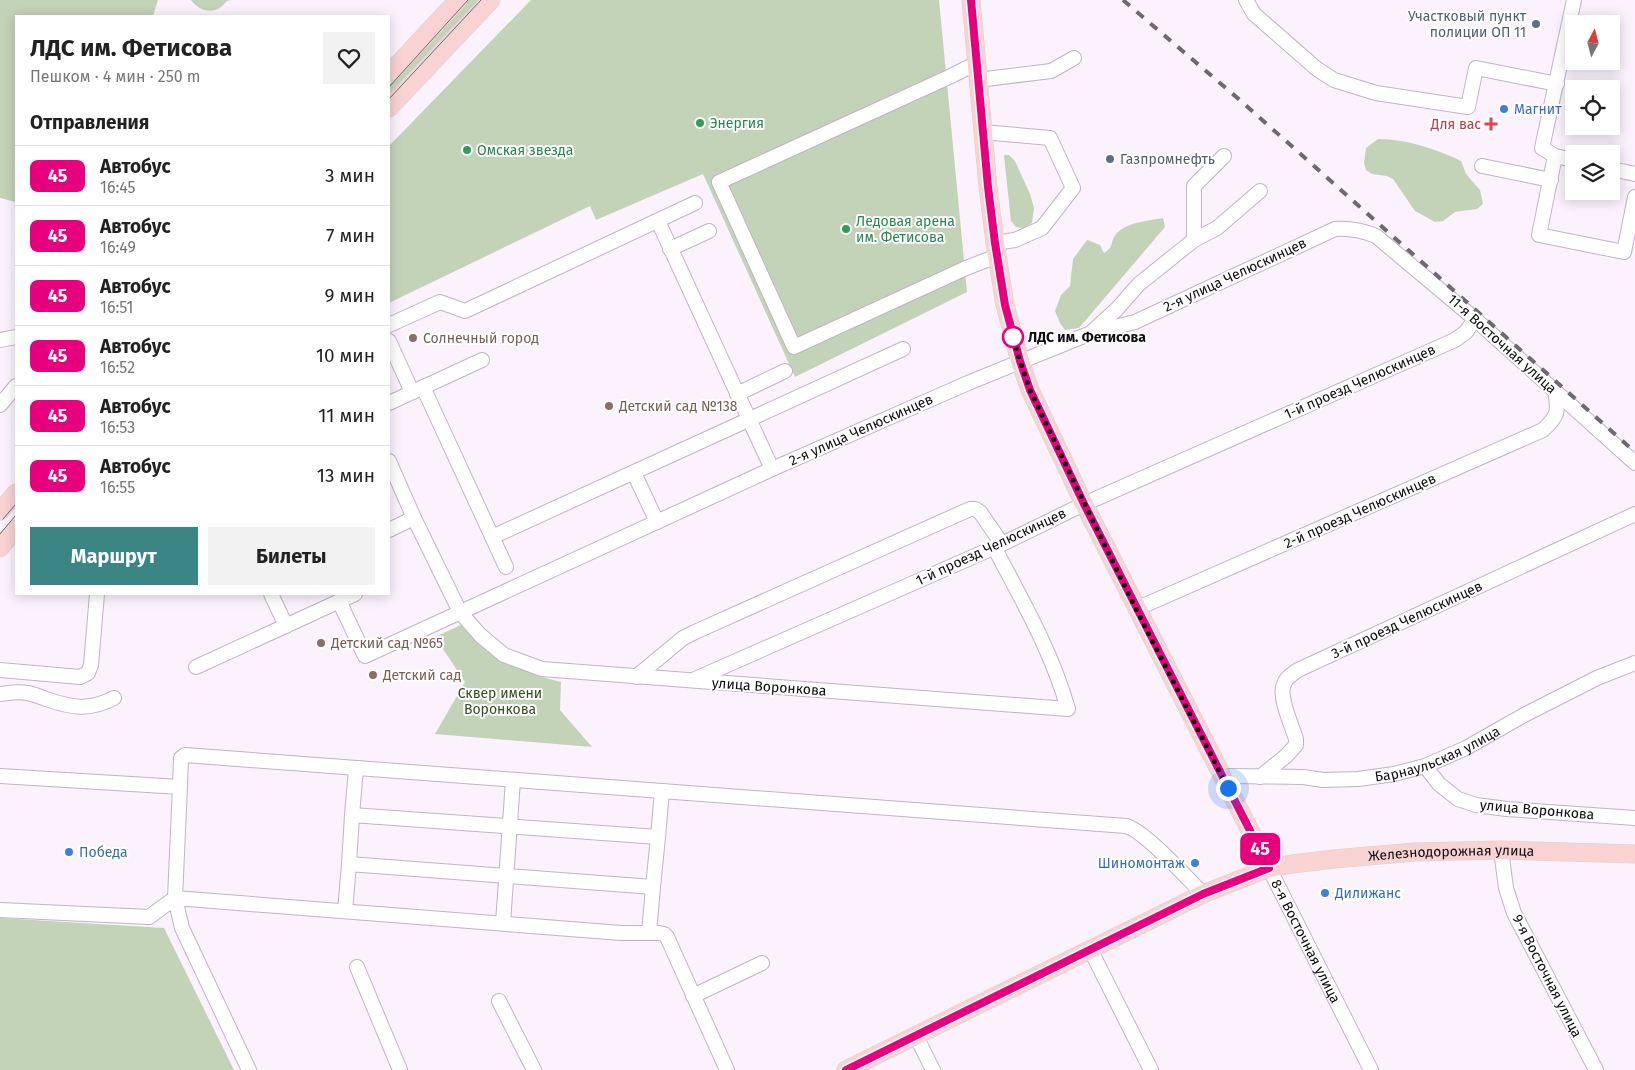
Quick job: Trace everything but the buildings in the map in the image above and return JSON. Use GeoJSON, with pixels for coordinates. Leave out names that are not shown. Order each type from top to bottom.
{"type":"FeatureCollection","features":[{"type":"Feature","properties":{"kind":"main road"},"geometry":{"type":"LineString","coordinates":[[390,73],[458,0]]}},
{"type":"Feature","properties":{"kind":"main road"},"geometry":{"type":"LineString","coordinates":[[390,107],[491,0]]}},
{"type":"Feature","properties":{"kind":"main road","name":"8-я Восточная улица"},"geometry":{"type":"LineString","coordinates":[[971,0],[996,249],[1005,305],[1020,361],[1030,390],[1084,504],[1269,868]]}},
{"type":"Feature","properties":{"kind":"main road"},"geometry":{"type":"LineString","coordinates":[[15,494],[1,509],[15,520]]}},
{"type":"Feature","properties":{"kind":"main road"},"geometry":{"type":"LineString","coordinates":[[0,548],[15,530]]}},
{"type":"Feature","properties":{"kind":"main road","name":"Железнодорожная улица"},"geometry":{"type":"LineString","coordinates":[[1269,868],[1326,860],[1397,854],[1501,850],[1635,854]]}},
{"type":"Feature","properties":{"kind":"main road"},"geometry":{"type":"LineString","coordinates":[[846,1070],[1203,894],[1269,868]]}},
{"type":"Feature","properties":{"kind":"street"},"geometry":{"type":"LineString","coordinates":[[1246,0],[1254,14],[1317,69],[1334,80],[1376,93],[1468,107],[1476,68],[1557,84]]}},
{"type":"Feature","properties":{"kind":"street"},"geometry":{"type":"LineString","coordinates":[[1565,158],[1555,156],[1542,148],[1574,0]]}},
{"type":"Feature","properties":{"kind":"street"},"geometry":{"type":"LineString","coordinates":[[983,132],[1050,138],[1072,188],[1042,228],[996,249],[966,268],[794,347],[719,182],[949,77],[978,71],[1051,71],[1074,58]]}},
{"type":"Feature","properties":{"kind":"street"},"geometry":{"type":"LineString","coordinates":[[1194,240],[1194,186],[1224,156]]}},
{"type":"Feature","properties":{"kind":"street"},"geometry":{"type":"LineString","coordinates":[[1555,156],[1539,235],[1624,252],[1635,197]]}},
{"type":"Feature","properties":{"kind":"street"},"geometry":{"type":"LineString","coordinates":[[1482,166],[1550,180]]}},
{"type":"Feature","properties":{"kind":"street"},"geometry":{"type":"LineString","coordinates":[[1620,171],[1635,174]]}},
{"type":"Feature","properties":{"kind":"street"},"geometry":{"type":"LineString","coordinates":[[1091,333],[1117,309],[1139,284],[1194,240],[1217,228],[1260,191]]}},
{"type":"Feature","properties":{"kind":"street"},"geometry":{"type":"LineString","coordinates":[[390,325],[440,302],[465,311],[695,203]]}},
{"type":"Feature","properties":{"kind":"street"},"geometry":{"type":"LineString","coordinates":[[658,221],[772,469]]}},
{"type":"Feature","properties":{"kind":"street","name":"2-я улица Челюскинцев"},"geometry":{"type":"LineString","coordinates":[[339,601],[365,656],[772,469],[968,382],[1091,333],[1135,322],[1335,229],[1348,228],[1364,231]]}},
{"type":"Feature","properties":{"kind":"street"},"geometry":{"type":"LineString","coordinates":[[670,249],[709,231]]}},
{"type":"Feature","properties":{"kind":"street","name":"11-я Восточная улица"},"geometry":{"type":"LineString","coordinates":[[1364,231],[1376,236],[1475,319],[1635,464]]}},
{"type":"Feature","properties":{"kind":"street","name":"1-й проезд Челюскинцев"},"geometry":{"type":"LineString","coordinates":[[691,681],[998,546],[1084,504],[1456,340],[1466,332],[1475,319]]}},
{"type":"Feature","properties":{"kind":"street"},"geometry":{"type":"LineString","coordinates":[[0,340],[15,337]]}},
{"type":"Feature","properties":{"kind":"street"},"geometry":{"type":"LineString","coordinates":[[390,343],[418,390],[506,567]]}},
{"type":"Feature","properties":{"kind":"street"},"geometry":{"type":"LineString","coordinates":[[492,537],[903,349]]}},
{"type":"Feature","properties":{"kind":"street"},"geometry":{"type":"LineString","coordinates":[[390,403],[482,360]]}},
{"type":"Feature","properties":{"kind":"street"},"geometry":{"type":"LineString","coordinates":[[737,394],[785,372]]}},
{"type":"Feature","properties":{"kind":"street"},"geometry":{"type":"LineString","coordinates":[[0,405],[15,387]]}},
{"type":"Feature","properties":{"kind":"street","name":"2-й проезд Челюскинцев"},"geometry":{"type":"LineString","coordinates":[[1136,609],[1543,430],[1555,419],[1558,405],[1555,391]]}},
{"type":"Feature","properties":{"kind":"street","name":"улица Воронкова"},"geometry":{"type":"LineString","coordinates":[[390,463],[414,518],[460,612],[480,636],[504,655],[542,670],[1068,709],[1061,683],[998,546]]}},
{"type":"Feature","properties":{"kind":"street"},"geometry":{"type":"LineString","coordinates":[[634,472],[657,522]]}},
{"type":"Feature","properties":{"kind":"street"},"geometry":{"type":"LineString","coordinates":[[636,677],[683,638],[694,632],[970,509],[980,512],[998,546]]}},
{"type":"Feature","properties":{"kind":"street","name":"3-й проезд Челюскинцев"},"geometry":{"type":"LineString","coordinates":[[1260,776],[1286,756],[1296,745],[1296,739],[1283,698],[1283,685],[1298,670],[1635,514]]}},
{"type":"Feature","properties":{"kind":"street"},"geometry":{"type":"LineString","coordinates":[[390,530],[414,518]]}},
{"type":"Feature","properties":{"kind":"street"},"geometry":{"type":"LineString","coordinates":[[0,670],[80,677],[88,673],[91,665],[97,595]]}},
{"type":"Feature","properties":{"kind":"street"},"geometry":{"type":"LineString","coordinates":[[271,595],[286,626]]}},
{"type":"Feature","properties":{"kind":"street"},"geometry":{"type":"LineString","coordinates":[[196,667],[353,595]]}},
{"type":"Feature","properties":{"kind":"street","name":"Барнаульская улица"},"geometry":{"type":"LineString","coordinates":[[1222,776],[1304,777],[1323,780],[1358,779],[1394,774],[1425,766],[1466,748],[1526,714],[1597,678],[1635,662]]}},
{"type":"Feature","properties":{"kind":"street"},"geometry":{"type":"LineString","coordinates":[[0,694],[13,692],[27,693],[66,706],[86,707],[102,704],[114,698]]}},
{"type":"Feature","properties":{"kind":"street"},"geometry":{"type":"LineString","coordinates":[[249,1070],[182,928],[175,898],[181,758],[185,755],[1126,826],[1137,831],[1173,863],[1203,894]]}},
{"type":"Feature","properties":{"kind":"street","name":"улица Воронкова"},"geometry":{"type":"LineString","coordinates":[[1425,766],[1439,784],[1458,799],[1476,805],[1635,818]]}},
{"type":"Feature","properties":{"kind":"street"},"geometry":{"type":"LineString","coordinates":[[345,911],[356,768]]}},
{"type":"Feature","properties":{"kind":"street"},"geometry":{"type":"LineString","coordinates":[[0,776],[180,787]]}},
{"type":"Feature","properties":{"kind":"street"},"geometry":{"type":"LineString","coordinates":[[503,923],[513,780]]}},
{"type":"Feature","properties":{"kind":"street"},"geometry":{"type":"LineString","coordinates":[[649,933],[662,791]]}},
{"type":"Feature","properties":{"kind":"street"},"geometry":{"type":"LineString","coordinates":[[352,815],[658,837]]}},
{"type":"Feature","properties":{"kind":"street","name":"9-я Восточная улица"},"geometry":{"type":"LineString","coordinates":[[1501,850],[1506,888],[1514,913],[1596,1070]]}},
{"type":"Feature","properties":{"kind":"street"},"geometry":{"type":"LineString","coordinates":[[349,864],[653,887]]}},
{"type":"Feature","properties":{"kind":"street","name":"8-я Восточная улица"},"geometry":{"type":"LineString","coordinates":[[1269,868],[1371,1070]]}},
{"type":"Feature","properties":{"kind":"street"},"geometry":{"type":"LineString","coordinates":[[0,910],[148,918],[175,898],[664,934],[727,1070]]}},
{"type":"Feature","properties":{"kind":"street"},"geometry":{"type":"LineString","coordinates":[[1090,949],[1151,1070]]}},
{"type":"Feature","properties":{"kind":"street"},"geometry":{"type":"LineString","coordinates":[[693,996],[762,963]]}},
{"type":"Feature","properties":{"kind":"street"},"geometry":{"type":"LineString","coordinates":[[357,967],[400,1070]]}},
{"type":"Feature","properties":{"kind":"street"},"geometry":{"type":"LineString","coordinates":[[499,1001],[534,1070]]}},
{"type":"Feature","properties":{"kind":"street"},"geometry":{"type":"LineString","coordinates":[[916,1036],[933,1070]]}},
{"type":"Feature","properties":{"kind":"green space"},"geometry":{"type":"Polygon","coordinates":[[[0,0],[158,0],[153,15],[15,15],[15,202],[0,198],[0,0]]]}},
{"type":"Feature","properties":{"kind":"green space"},"geometry":{"type":"Polygon","coordinates":[[[191,0],[231,0],[213,11],[209,11],[200,8],[191,0]]]}},
{"type":"Feature","properties":{"kind":"green space"},"geometry":{"type":"Polygon","coordinates":[[[467,0],[482,0],[390,100],[390,83],[467,0]]]}},
{"type":"Feature","properties":{"kind":"green space"},"geometry":{"type":"Polygon","coordinates":[[[531,0],[939,0],[967,292],[795,377],[703,174],[596,220],[590,206],[390,303],[390,145],[531,0]]]}},
{"type":"Feature","properties":{"kind":"green space"},"geometry":{"type":"Polygon","coordinates":[[[1378,139],[1389,139],[1421,146],[1461,161],[1466,174],[1480,190],[1483,204],[1477,209],[1455,212],[1443,221],[1435,222],[1415,211],[1393,179],[1387,176],[1372,174],[1366,170],[1364,163],[1366,148],[1378,139]]]}},
{"type":"Feature","properties":{"kind":"green space"},"geometry":{"type":"Polygon","coordinates":[[[1005,155],[1009,155],[1015,161],[1030,194],[1034,208],[1032,223],[1024,228],[1016,227],[1011,221],[1005,155]]]}},
{"type":"Feature","properties":{"kind":"green space"},"geometry":{"type":"Polygon","coordinates":[[[1163,218],[1165,227],[1079,328],[1065,330],[1055,311],[1061,295],[1070,286],[1073,259],[1087,240],[1100,245],[1104,253],[1110,248],[1114,237],[1123,228],[1136,223],[1163,218]]]}},
{"type":"Feature","properties":{"kind":"green space","name":"Сквер имени Воронкова"},"geometry":{"type":"Polygon","coordinates":[[[465,623],[501,659],[538,676],[561,682],[560,710],[592,747],[435,734],[465,682],[435,637],[465,623]]]}},
{"type":"Feature","properties":{"kind":"green space"},"geometry":{"type":"Polygon","coordinates":[[[0,918],[164,928],[234,1070],[0,1070],[0,918]]]}},
{"type":"Feature","properties":{"kind":"tram line"},"geometry":{"type":"LineString","coordinates":[[390,86],[468,0]]}},
{"type":"Feature","properties":{"kind":"tram line"},"geometry":{"type":"LineString","coordinates":[[390,98],[481,0]]}},
{"type":"Feature","properties":{"kind":"tram line"},"geometry":{"type":"LineString","coordinates":[[3,519],[15,505]]}},
{"type":"Feature","properties":{"kind":"tram line"},"geometry":{"type":"LineString","coordinates":[[0,534],[15,516]]}},
{"type":"Feature","properties":{"kind":"railway"},"geometry":{"type":"LineString","coordinates":[[1123,0],[1241,101],[1635,452]]}},
{"type":"Feature","properties":{"kind":"bus line","name":"45"},"geometry":{"type":"LineString","coordinates":[[846,1070],[1203,894],[1269,868],[1084,504],[1030,390],[1020,361],[1005,305],[995,243],[971,0]]}},
{"type":"Feature","properties":{"kind":"place","name":"Участковый пункт полиции ОП 11"},"geometry":{"type":"Point","coordinates":[1536,24]}},
{"type":"Feature","properties":{"kind":"place","name":"Магнит"},"geometry":{"type":"Point","coordinates":[1504,109]}},
{"type":"Feature","properties":{"kind":"place","name":"Энергия"},"geometry":{"type":"Point","coordinates":[700,123]}},
{"type":"Feature","properties":{"kind":"place","name":"Для вас"},"geometry":{"type":"Point","coordinates":[1491,124]}},
{"type":"Feature","properties":{"kind":"place","name":"Омская звезда"},"geometry":{"type":"Point","coordinates":[467,150]}},
{"type":"Feature","properties":{"kind":"place","name":"Газпромнефть"},"geometry":{"type":"Point","coordinates":[1110,159]}},
{"type":"Feature","properties":{"kind":"place","name":"Ледовая арена им. Фетисова"},"geometry":{"type":"Point","coordinates":[846,229]}},
{"type":"Feature","properties":{"kind":"place","name":"ЛДС им. Фетисова"},"geometry":{"type":"Point","coordinates":[1013,337]}},
{"type":"Feature","properties":{"kind":"place","name":"Солнечный город"},"geometry":{"type":"Point","coordinates":[413,338]}},
{"type":"Feature","properties":{"kind":"place","name":"Детский сад №138"},"geometry":{"type":"Point","coordinates":[609,406]}},
{"type":"Feature","properties":{"kind":"place","name":"Детский сад №65"},"geometry":{"type":"Point","coordinates":[321,643]}},
{"type":"Feature","properties":{"kind":"place","name":"Детский сад"},"geometry":{"type":"Point","coordinates":[373,675]}},
{"type":"Feature","properties":{"kind":"place","name":"Победа"},"geometry":{"type":"Point","coordinates":[69,852]}},
{"type":"Feature","properties":{"kind":"place","name":"Шиномонтаж"},"geometry":{"type":"Point","coordinates":[1195,863]}},
{"type":"Feature","properties":{"kind":"place","name":"Дилижанс"},"geometry":{"type":"Point","coordinates":[1325,893]}},
{"type":"Feature","properties":{"kind":"route"},"geometry":{"type":"LineString","coordinates":[[1013,337],[1012,334],[1030,390],[1136,609],[1228,788]]}}]}
